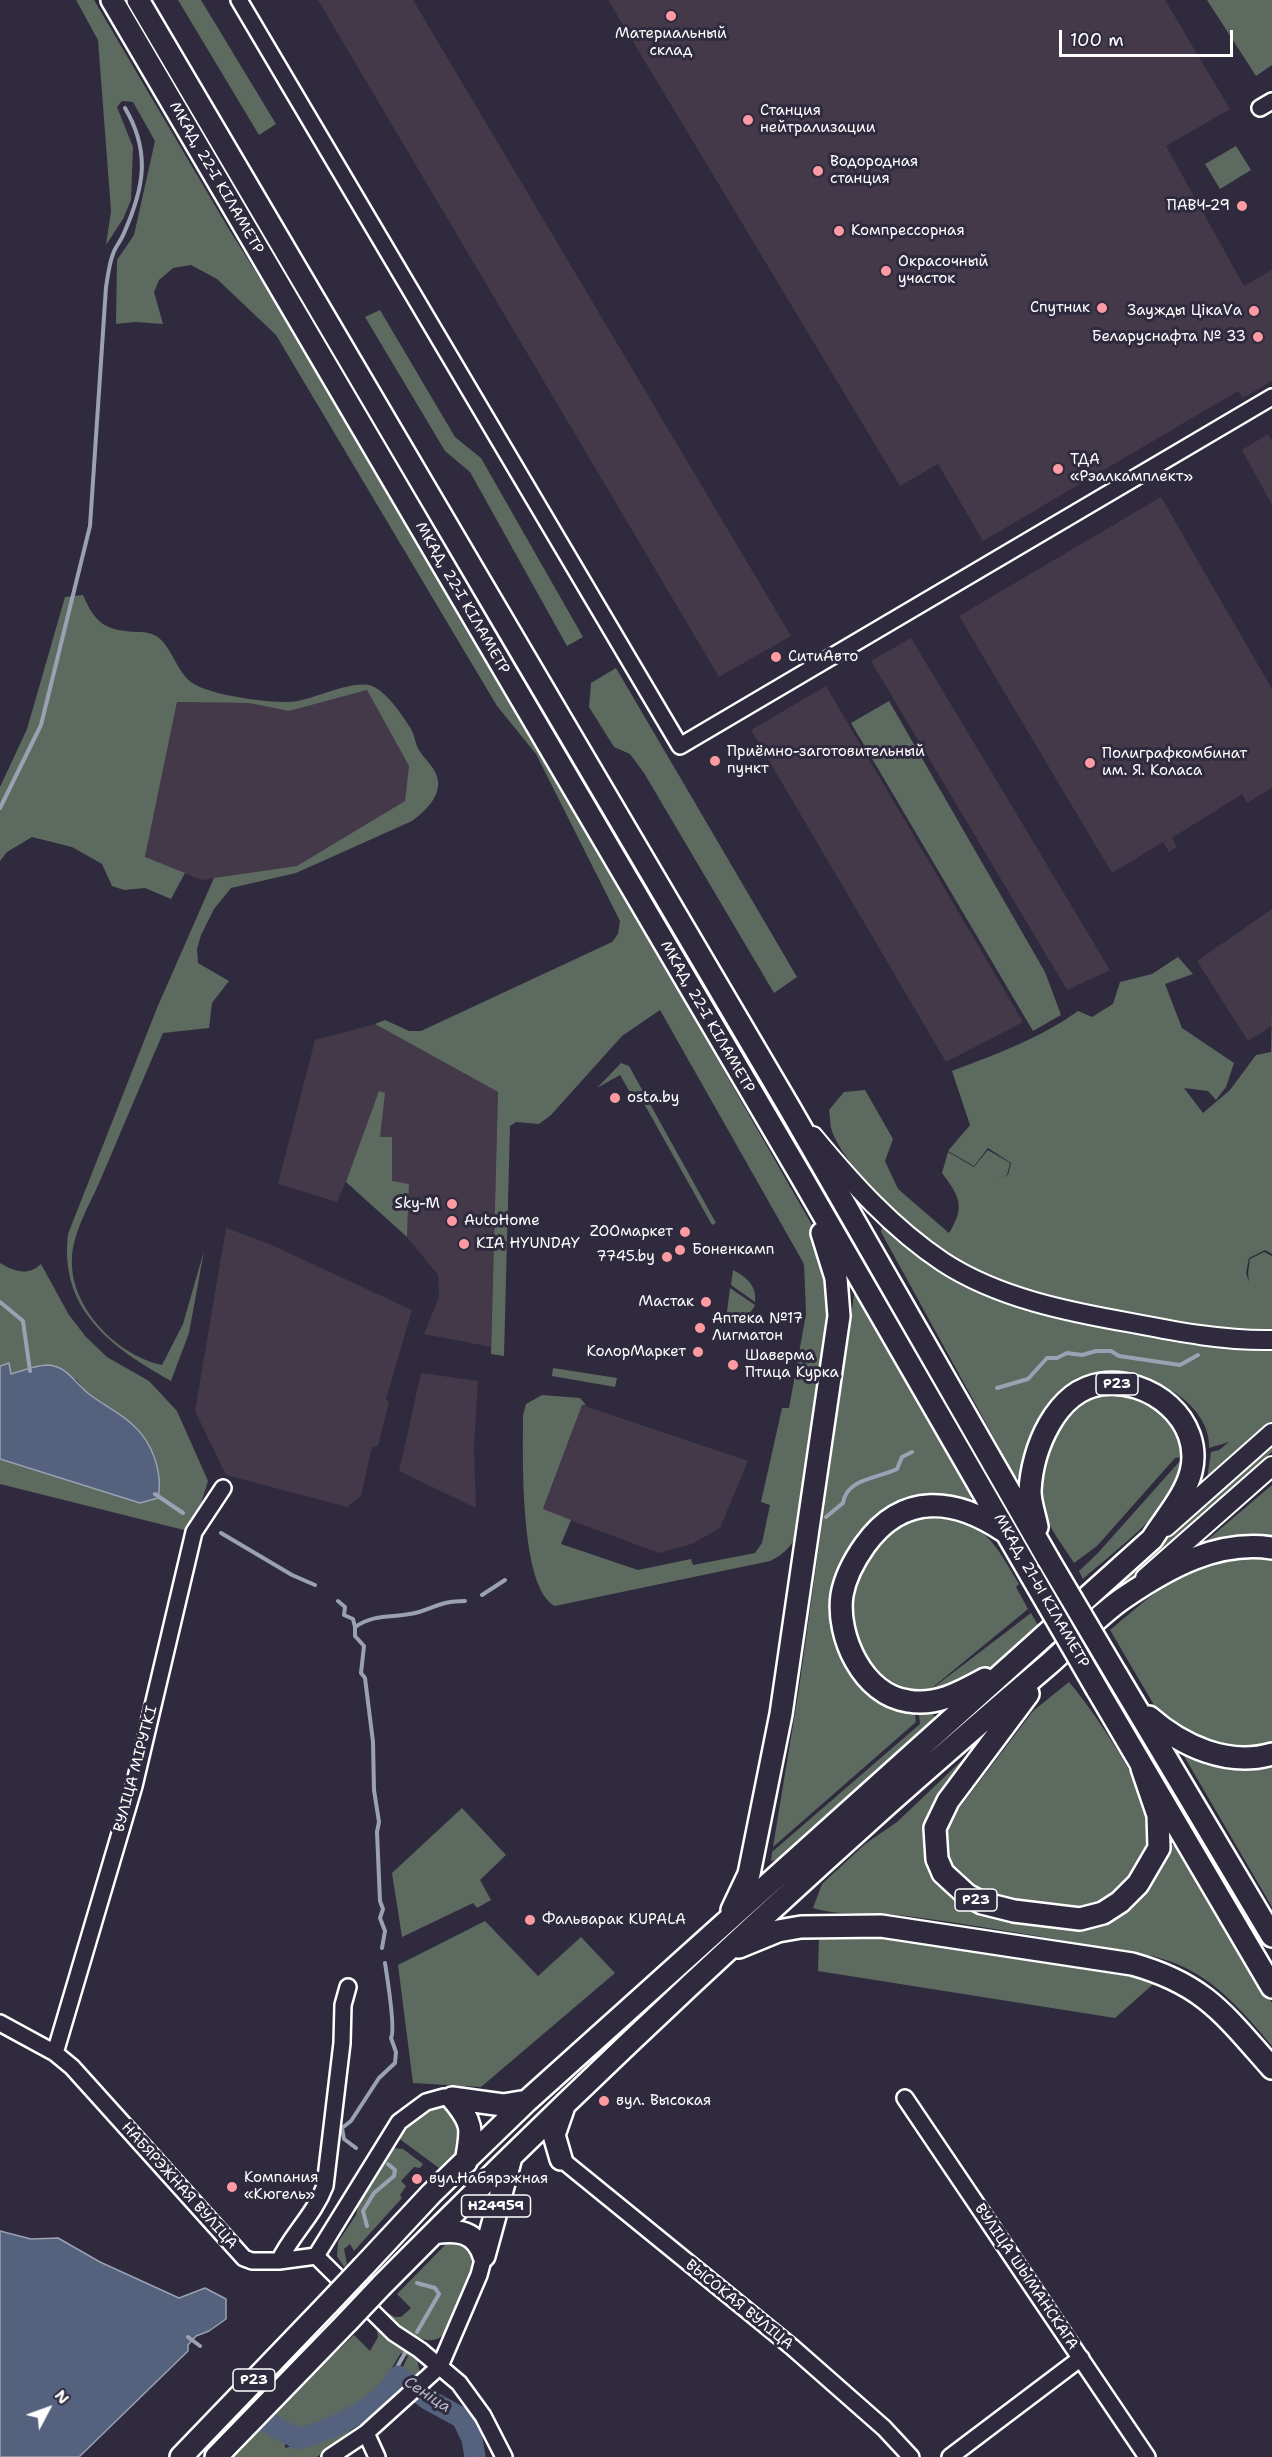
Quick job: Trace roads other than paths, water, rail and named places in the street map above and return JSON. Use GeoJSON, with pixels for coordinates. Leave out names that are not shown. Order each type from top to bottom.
{"type":"FeatureCollection","features":[{"type":"Feature","properties":{"kind":"highway","name":"МКАД, 22-І КІЛАМЕТР"},"geometry":{"type":"LineString","coordinates":[[112,0],[812,1195]]}},
{"type":"Feature","properties":{"kind":"highway","name":"МКАД, 22-І КІЛАМЕТР"},"geometry":{"type":"LineString","coordinates":[[138,0],[832,1182]]}},
{"type":"Feature","properties":{"kind":"highway","name":"Р23"},"geometry":{"type":"LineString","coordinates":[[728,1919],[749,1874],[778,1726],[839,1317],[840,1297],[829,1249],[801,1176]]}},
{"type":"Feature","properties":{"kind":"highway","name":"МКАД, 21-Ы КІЛАМЕТР"},"geometry":{"type":"LineString","coordinates":[[832,1182],[1044,1552],[1272,1936]]}},
{"type":"Feature","properties":{"kind":"highway","name":"МКАД, 21-Ы КІЛАМЕТР"},"geometry":{"type":"LineString","coordinates":[[812,1195],[1142,1768],[1272,1986]]}},
{"type":"Feature","properties":{"kind":"highway","name":"Р23"},"geometry":{"type":"LineString","coordinates":[[181,2457],[363,2267],[527,2101],[1152,1539],[1186,1487],[1191,1472],[1193,1456],[1189,1431],[1176,1411],[1150,1393],[1132,1386],[1103,1384],[1092,1386],[1068,1400],[1052,1422],[1039,1449],[1032,1472],[1030,1494],[1044,1552]]}},
{"type":"Feature","properties":{"kind":"highway","name":"Р23"},"geometry":{"type":"LineString","coordinates":[[1008,1533],[982,1516],[962,1508],[938,1504],[901,1513],[870,1538],[858,1554],[842,1592],[841,1609],[852,1652],[862,1671],[872,1683],[888,1695],[906,1701],[937,1700],[957,1694],[1015,1663]]}},
{"type":"Feature","properties":{"kind":"highway","name":"Р23"},"geometry":{"type":"LineString","coordinates":[[216,2457],[434,2233],[724,1953],[917,1778],[1105,1614],[1124,1598],[1177,1566],[1210,1552],[1250,1545],[1272,1548]]}},
{"type":"Feature","properties":{"kind":"highway","name":"Р23"},"geometry":{"type":"LineString","coordinates":[[1057,1657],[982,1755],[940,1816],[933,1839],[943,1873],[953,1885],[982,1903],[1053,1917],[1080,1919],[1103,1913],[1120,1902],[1138,1884],[1159,1848],[1158,1815],[1142,1768]]}},
{"type":"Feature","properties":{"kind":"highway"},"geometry":{"type":"LineString","coordinates":[[1134,1704],[1170,1736],[1188,1745],[1236,1757],[1260,1758],[1272,1754]]}},
{"type":"Feature","properties":{"kind":"highway","name":"Р23"},"geometry":{"type":"LineString","coordinates":[[724,1953],[778,1931],[812,1927],[881,1926],[1132,1965],[1165,1974],[1198,1992],[1227,2017],[1272,2068]]}},
{"type":"Feature","properties":{"kind":"highway"},"geometry":{"type":"LineString","coordinates":[[452,2098],[504,2105],[527,2101]]}},
{"type":"Feature","properties":{"kind":"highway"},"geometry":{"type":"LineString","coordinates":[[452,2098],[467,2117],[472,2130],[466,2162]]}},
{"type":"Feature","properties":{"kind":"highway"},"geometry":{"type":"LineString","coordinates":[[561,2159],[554,2134],[563,2107]]}},
{"type":"Feature","properties":{"kind":"highway"},"geometry":{"type":"LineString","coordinates":[[511,2157],[548,2154],[561,2159]]}},
{"type":"Feature","properties":{"kind":"highway","name":"Н24959"},"geometry":{"type":"LineString","coordinates":[[484,2256],[511,2157]]}},
{"type":"Feature","properties":{"kind":"highway","name":"Н24959"},"geometry":{"type":"LineString","coordinates":[[434,2233],[452,2230],[463,2232],[475,2238],[484,2256]]}},
{"type":"Feature","properties":{"kind":"main road"},"geometry":{"type":"LineString","coordinates":[[789,1107],[873,1205],[908,1236],[945,1263],[985,1284],[1067,1311],[1184,1333],[1272,1340]]}},
{"type":"Feature","properties":{"kind":"main road","name":"Р23"},"geometry":{"type":"LineString","coordinates":[[1152,1539],[1272,1433]]}},
{"type":"Feature","properties":{"kind":"main road","name":"Р23"},"geometry":{"type":"LineString","coordinates":[[1124,1598],[1197,1530],[1272,1466]]}},
{"type":"Feature","properties":{"kind":"street"},"geometry":{"type":"LineString","coordinates":[[239,0],[680,746],[1272,397]]}},
{"type":"Feature","properties":{"kind":"street","name":"ВУЛІЦА МІРУТКІ"},"geometry":{"type":"LineString","coordinates":[[55,2053],[134,1786],[194,1532],[223,1488]]}},
{"type":"Feature","properties":{"kind":"street"},"geometry":{"type":"LineString","coordinates":[[279,2261],[288,2241],[319,2202],[325,2186],[342,2043],[343,2005],[348,1987]]}},
{"type":"Feature","properties":{"kind":"street","name":"НАБЯРЭЖНАЯ ВУЛІЦА"},"geometry":{"type":"LineString","coordinates":[[0,2023],[55,2053],[81,2077],[237,2252],[252,2261],[279,2261],[316,2256]]}},
{"type":"Feature","properties":{"kind":"street"},"geometry":{"type":"LineString","coordinates":[[452,2098],[444,2097],[426,2102],[399,2122],[316,2256],[394,2333],[440,2366],[459,2383],[483,2416],[504,2457]]}},
{"type":"Feature","properties":{"kind":"street","name":"ВУЛІЦА ШЫМАНСКАГА"},"geometry":{"type":"LineString","coordinates":[[904,2098],[1147,2457]]}},
{"type":"Feature","properties":{"kind":"street","name":"ВЫСОКАЯ ВУЛІЦА"},"geometry":{"type":"LineString","coordinates":[[561,2159],[792,2347],[884,2428],[911,2457]]}},
{"type":"Feature","properties":{"kind":"street","name":"Н24959"},"geometry":{"type":"LineString","coordinates":[[440,2366],[479,2276],[484,2256]]}},
{"type":"Feature","properties":{"kind":"street"},"geometry":{"type":"LineString","coordinates":[[950,2457],[1081,2358]]}},
{"type":"Feature","properties":{"kind":"street"},"geometry":{"type":"LineString","coordinates":[[330,2457],[366,2433],[422,2385],[440,2366]]}},
{"type":"Feature","properties":{"kind":"street"},"geometry":{"type":"LineString","coordinates":[[366,2433],[377,2457]]}},
{"type":"Feature","properties":{"kind":"water"},"geometry":{"type":"Polygon","coordinates":[[[9,1363],[11,1374],[43,1365],[60,1368],[89,1394],[129,1421],[141,1433],[155,1459],[159,1479],[158,1498],[140,1503],[0,1459],[0,1366],[9,1363]]]}},
{"type":"Feature","properties":{"kind":"water"},"geometry":{"type":"Polygon","coordinates":[[[0,2231],[31,2239],[58,2238],[100,2262],[179,2298],[205,2288],[226,2299],[226,2319],[209,2331],[196,2336],[188,2345],[188,2351],[79,2457],[0,2457],[0,2231]]]}},
{"type":"Feature","properties":{"kind":"waterway"},"geometry":{"type":"LineString","coordinates":[[0,808],[41,725],[90,526],[106,287],[115,249],[123,236],[136,201],[142,170],[139,140],[125,108]]}},
{"type":"Feature","properties":{"kind":"waterway"},"geometry":{"type":"LineString","coordinates":[[0,1302],[23,1321],[30,1371]]}},
{"type":"Feature","properties":{"kind":"waterway"},"geometry":{"type":"LineString","coordinates":[[997,1388],[1028,1379],[1047,1358],[1057,1358],[1067,1353],[1082,1355],[1096,1351],[1111,1351],[1119,1356],[1180,1365],[1198,1355]]}},
{"type":"Feature","properties":{"kind":"waterway"},"geometry":{"type":"LineString","coordinates":[[826,1517],[843,1503],[850,1489],[864,1480],[897,1469],[902,1457],[912,1452]]}},
{"type":"Feature","properties":{"kind":"waterway"},"geometry":{"type":"LineString","coordinates":[[155,1494],[183,1513]]}},
{"type":"Feature","properties":{"kind":"waterway"},"geometry":{"type":"LineString","coordinates":[[221,1533],[292,1575],[315,1585]]}},
{"type":"Feature","properties":{"kind":"waterway"},"geometry":{"type":"LineString","coordinates":[[482,1595],[505,1580]]}},
{"type":"Feature","properties":{"kind":"waterway"},"geometry":{"type":"LineString","coordinates":[[338,1601],[345,1607],[344,1615],[353,1619],[355,1627]]}},
{"type":"Feature","properties":{"kind":"waterway"},"geometry":{"type":"LineString","coordinates":[[382,1948],[385,1931],[380,1918],[383,1909],[380,1901],[377,1832],[379,1822],[374,1790],[373,1742],[365,1678],[361,1673],[364,1646],[355,1636],[355,1627],[371,1619],[410,1614],[446,1603],[465,1601]]}},
{"type":"Feature","properties":{"kind":"waterway"},"geometry":{"type":"LineString","coordinates":[[356,2148],[344,2139],[342,2128],[351,2121],[379,2078],[395,2063],[396,2052],[391,2038],[392,2014],[385,1963]]}},
{"type":"Feature","properties":{"kind":"waterway"},"geometry":{"type":"LineString","coordinates":[[367,2226],[363,2211],[374,2193],[394,2176],[395,2170],[388,2164]]}},
{"type":"Feature","properties":{"kind":"waterway"},"geometry":{"type":"LineString","coordinates":[[417,2283],[435,2288],[439,2294],[417,2332]]}},
{"type":"Feature","properties":{"kind":"waterway","name":"Сеніца"},"geometry":{"type":"LineString","coordinates":[[188,2337],[200,2346]]}},
{"type":"Feature","properties":{"kind":"waterway"},"geometry":{"type":"LineString","coordinates":[[398,2376],[396,2369],[405,2353]]}},
{"type":"Feature","properties":{"kind":"waterway","name":"Сеніца"},"geometry":{"type":"LineString","coordinates":[[267,2422],[298,2439],[310,2435],[369,2407],[391,2387],[398,2376],[427,2399],[462,2418],[472,2439],[475,2457]]}},
{"type":"Feature","properties":{"kind":"place","name":"Материальный склад"},"geometry":{"type":"Point","coordinates":[671,16]}},
{"type":"Feature","properties":{"kind":"place","name":"Станция нейтрализации"},"geometry":{"type":"Point","coordinates":[748,120]}},
{"type":"Feature","properties":{"kind":"place","name":"Водородная станция"},"geometry":{"type":"Point","coordinates":[818,171]}},
{"type":"Feature","properties":{"kind":"place","name":"ПАВЧ-29"},"geometry":{"type":"Point","coordinates":[1242,206]}},
{"type":"Feature","properties":{"kind":"place","name":"Компрессорная"},"geometry":{"type":"Point","coordinates":[839,231]}},
{"type":"Feature","properties":{"kind":"place","name":"Окрасочный участок"},"geometry":{"type":"Point","coordinates":[886,271]}},
{"type":"Feature","properties":{"kind":"place","name":"Спутник"},"geometry":{"type":"Point","coordinates":[1102,308]}},
{"type":"Feature","properties":{"kind":"place","name":"Заужды ЦікаVа"},"geometry":{"type":"Point","coordinates":[1254,311]}},
{"type":"Feature","properties":{"kind":"place","name":"Беларуснафта № 33"},"geometry":{"type":"Point","coordinates":[1258,337]}},
{"type":"Feature","properties":{"kind":"place","name":"ТДА «Рэалкамплект»"},"geometry":{"type":"Point","coordinates":[1058,469]}},
{"type":"Feature","properties":{"kind":"place","name":"СитиАвто"},"geometry":{"type":"Point","coordinates":[776,657]}},
{"type":"Feature","properties":{"kind":"place","name":"Приёмно-заготовительный пункт"},"geometry":{"type":"Point","coordinates":[715,761]}},
{"type":"Feature","properties":{"kind":"place","name":"Полиграфкомбинат им. Я. Коласа"},"geometry":{"type":"Point","coordinates":[1090,763]}},
{"type":"Feature","properties":{"kind":"place","name":"osta.by"},"geometry":{"type":"Point","coordinates":[615,1098]}},
{"type":"Feature","properties":{"kind":"place","name":"Sky-M"},"geometry":{"type":"Point","coordinates":[452,1204]}},
{"type":"Feature","properties":{"kind":"place","name":"AutoHome"},"geometry":{"type":"Point","coordinates":[452,1221]}},
{"type":"Feature","properties":{"kind":"place","name":"ZOOмаркет"},"geometry":{"type":"Point","coordinates":[685,1232]}},
{"type":"Feature","properties":{"kind":"place","name":"KIA HYUNDAY"},"geometry":{"type":"Point","coordinates":[464,1244]}},
{"type":"Feature","properties":{"kind":"place","name":"Боненкамп"},"geometry":{"type":"Point","coordinates":[680,1250]}},
{"type":"Feature","properties":{"kind":"place","name":"7745.by"},"geometry":{"type":"Point","coordinates":[667,1257]}},
{"type":"Feature","properties":{"kind":"place","name":"Мастак"},"geometry":{"type":"Point","coordinates":[706,1302]}},
{"type":"Feature","properties":{"kind":"place","name":"Аптека №17 Лигматон"},"geometry":{"type":"Point","coordinates":[700,1328]}},
{"type":"Feature","properties":{"kind":"place","name":"КолорМаркет"},"geometry":{"type":"Point","coordinates":[698,1352]}},
{"type":"Feature","properties":{"kind":"place","name":"Шаверма Птица Курка"},"geometry":{"type":"Point","coordinates":[733,1365]}},
{"type":"Feature","properties":{"kind":"place","name":"Фальварак KUPALA"},"geometry":{"type":"Point","coordinates":[530,1920]}},
{"type":"Feature","properties":{"kind":"place","name":"вул. Высокая"},"geometry":{"type":"Point","coordinates":[604,2101]}},
{"type":"Feature","properties":{"kind":"place","name":"вул.Набярэжная"},"geometry":{"type":"Point","coordinates":[417,2179]}},
{"type":"Feature","properties":{"kind":"place","name":"Компания «Кюгель»"},"geometry":{"type":"Point","coordinates":[232,2187]}}]}
